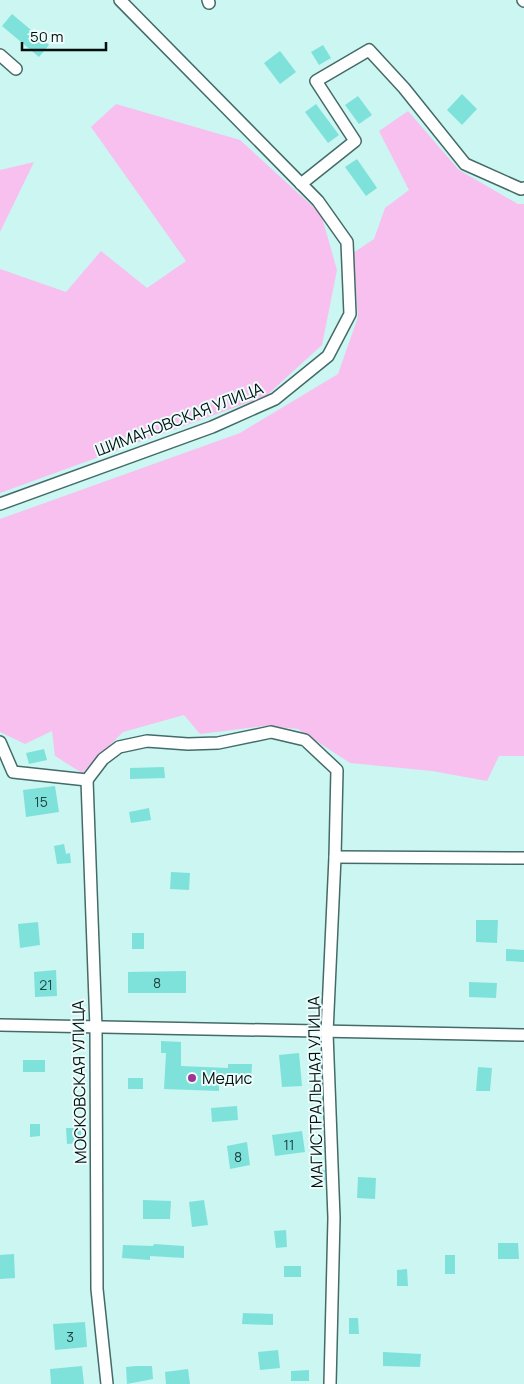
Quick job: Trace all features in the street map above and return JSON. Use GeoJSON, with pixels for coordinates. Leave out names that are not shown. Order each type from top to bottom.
{"type":"FeatureCollection","features":[{"type":"Feature","properties":{"kind":"street","name":"ШИМАНОВСКАЯ УЛИЦА"},"geometry":{"type":"LineString","coordinates":[[0,504],[212,426],[275,399],[328,356],[350,314],[347,242],[318,201],[120,0]]}},
{"type":"Feature","properties":{"kind":"street"},"geometry":{"type":"LineString","coordinates":[[301,184],[355,142],[316,81],[369,50],[404,88],[465,164],[521,189],[524,188]]}},
{"type":"Feature","properties":{"kind":"street"},"geometry":{"type":"LineString","coordinates":[[0,55],[16,70]]}},
{"type":"Feature","properties":{"kind":"street","name":"МАГИСТРАЛЬНАЯ УЛИЦА"},"geometry":{"type":"LineString","coordinates":[[87,780],[103,759],[120,747],[147,741],[188,744],[218,743],[271,732],[304,740],[337,770],[327,1033],[334,1218],[330,1384]]}},
{"type":"Feature","properties":{"kind":"street"},"geometry":{"type":"LineString","coordinates":[[0,742],[13,772],[87,780]]}},
{"type":"Feature","properties":{"kind":"street","name":"МОСКОВСКАЯ УЛИЦА"},"geometry":{"type":"LineString","coordinates":[[87,780],[96,1028],[98,1289],[107,1384]]}},
{"type":"Feature","properties":{"kind":"street"},"geometry":{"type":"LineString","coordinates":[[335,857],[524,858]]}},
{"type":"Feature","properties":{"kind":"street"},"geometry":{"type":"LineString","coordinates":[[0,1025],[327,1033],[524,1035]]}},
{"type":"Feature","properties":{"kind":"shaded area"},"geometry":{"type":"Polygon","coordinates":[[[116,104],[240,140],[321,214],[337,270],[322,345],[266,396],[0,493],[0,269],[66,292],[101,251],[147,288],[186,261],[91,127],[116,104]]]}},
{"type":"Feature","properties":{"kind":"shaded area"},"geometry":{"type":"Polygon","coordinates":[[[408,111],[459,170],[518,204],[524,204],[524,756],[499,756],[487,781],[432,771],[350,763],[298,729],[265,726],[200,734],[184,715],[123,732],[82,773],[55,756],[52,731],[25,744],[0,732],[0,519],[240,433],[338,374],[358,317],[353,253],[374,239],[385,208],[409,190],[379,131],[408,111]]]}},
{"type":"Feature","properties":{"kind":"shaded area"},"geometry":{"type":"Polygon","coordinates":[[[34,162],[0,232],[0,170],[34,162]]]}},
{"type":"Feature","properties":{"kind":"building"},"geometry":{"type":"Polygon","coordinates":[[[12,14],[49,45],[39,57],[2,26],[12,14]]]}},
{"type":"Feature","properties":{"kind":"building"},"geometry":{"type":"Polygon","coordinates":[[[323,45],[331,58],[319,65],[311,52],[323,45]]]}},
{"type":"Feature","properties":{"kind":"building"},"geometry":{"type":"Polygon","coordinates":[[[280,51],[296,72],[280,84],[264,63],[280,51]]]}},
{"type":"Feature","properties":{"kind":"building"},"geometry":{"type":"Polygon","coordinates":[[[462,94],[477,109],[462,125],[447,110],[462,94]]]}},
{"type":"Feature","properties":{"kind":"building"},"geometry":{"type":"Polygon","coordinates":[[[358,96],[372,115],[359,124],[345,105],[358,96]]]}},
{"type":"Feature","properties":{"kind":"building"},"geometry":{"type":"Polygon","coordinates":[[[316,104],[339,135],[328,143],[305,112],[316,104]]]}},
{"type":"Feature","properties":{"kind":"building"},"geometry":{"type":"Polygon","coordinates":[[[357,159],[377,188],[366,196],[345,167],[357,159]]]}},
{"type":"Feature","properties":{"kind":"building"},"geometry":{"type":"Polygon","coordinates":[[[44,749],[47,760],[29,764],[26,753],[44,749]]]}},
{"type":"Feature","properties":{"kind":"building"},"geometry":{"type":"Polygon","coordinates":[[[164,767],[165,778],[130,779],[130,768],[164,767]]]}},
{"type":"Feature","properties":{"kind":"building"},"geometry":{"type":"Polygon","coordinates":[[[55,786],[59,812],[26,817],[23,790],[55,786]]]}},
{"type":"Feature","properties":{"kind":"building"},"geometry":{"type":"Polygon","coordinates":[[[149,808],[151,820],[131,823],[129,812],[149,808]]]}},
{"type":"Feature","properties":{"kind":"building"},"geometry":{"type":"Polygon","coordinates":[[[64,844],[66,854],[70,853],[71,863],[57,864],[54,846],[64,844]]]}},
{"type":"Feature","properties":{"kind":"building"},"geometry":{"type":"Polygon","coordinates":[[[171,872],[190,873],[189,890],[170,889],[171,872]]]}},
{"type":"Feature","properties":{"kind":"building"},"geometry":{"type":"Polygon","coordinates":[[[476,920],[498,920],[497,943],[476,942],[476,920]]]}},
{"type":"Feature","properties":{"kind":"building"},"geometry":{"type":"Polygon","coordinates":[[[38,922],[40,945],[20,948],[18,924],[38,922]]]}},
{"type":"Feature","properties":{"kind":"building"},"geometry":{"type":"Polygon","coordinates":[[[132,933],[144,933],[144,949],[132,949],[132,933]]]}},
{"type":"Feature","properties":{"kind":"building"},"geometry":{"type":"Polygon","coordinates":[[[506,949],[524,950],[524,962],[506,961],[506,949]]]}},
{"type":"Feature","properties":{"kind":"building"},"geometry":{"type":"Polygon","coordinates":[[[56,970],[57,996],[35,997],[34,972],[56,970]]]}},
{"type":"Feature","properties":{"kind":"building"},"geometry":{"type":"Polygon","coordinates":[[[186,971],[186,993],[128,993],[128,972],[186,971]]]}},
{"type":"Feature","properties":{"kind":"building"},"geometry":{"type":"Polygon","coordinates":[[[469,982],[497,983],[496,998],[469,997],[469,982]]]}},
{"type":"Feature","properties":{"kind":"building"},"geometry":{"type":"Polygon","coordinates":[[[161,1041],[181,1042],[181,1066],[228,1068],[228,1064],[252,1064],[251,1081],[219,1081],[219,1091],[164,1089],[166,1053],[161,1053],[161,1041]]]}},
{"type":"Feature","properties":{"kind":"building"},"geometry":{"type":"Polygon","coordinates":[[[299,1053],[302,1086],[282,1087],[279,1055],[299,1053]]]}},
{"type":"Feature","properties":{"kind":"building"},"geometry":{"type":"Polygon","coordinates":[[[23,1060],[45,1060],[45,1072],[23,1072],[23,1060]]]}},
{"type":"Feature","properties":{"kind":"building"},"geometry":{"type":"Polygon","coordinates":[[[478,1067],[492,1068],[490,1091],[476,1091],[478,1067]]]}},
{"type":"Feature","properties":{"kind":"building"},"geometry":{"type":"Polygon","coordinates":[[[128,1078],[143,1078],[143,1089],[128,1089],[128,1078]]]}},
{"type":"Feature","properties":{"kind":"building"},"geometry":{"type":"Polygon","coordinates":[[[237,1106],[238,1120],[212,1122],[211,1108],[237,1106]]]}},
{"type":"Feature","properties":{"kind":"building"},"geometry":{"type":"Polygon","coordinates":[[[30,1124],[40,1124],[40,1136],[30,1137],[30,1124]]]}},
{"type":"Feature","properties":{"kind":"building"},"geometry":{"type":"Polygon","coordinates":[[[66,1128],[81,1128],[81,1143],[67,1144],[66,1128]]]}},
{"type":"Feature","properties":{"kind":"building"},"geometry":{"type":"Polygon","coordinates":[[[302,1131],[305,1152],[275,1156],[272,1135],[302,1131]]]}},
{"type":"Feature","properties":{"kind":"building"},"geometry":{"type":"Polygon","coordinates":[[[247,1142],[250,1165],[230,1169],[227,1146],[247,1142]]]}},
{"type":"Feature","properties":{"kind":"building"},"geometry":{"type":"Polygon","coordinates":[[[325,1170],[325,1182],[316,1183],[315,1171],[325,1170]]]}},
{"type":"Feature","properties":{"kind":"building"},"geometry":{"type":"Polygon","coordinates":[[[358,1177],[376,1178],[375,1199],[357,1198],[358,1177]]]}},
{"type":"Feature","properties":{"kind":"building"},"geometry":{"type":"Polygon","coordinates":[[[143,1200],[171,1201],[170,1219],[143,1219],[143,1200]]]}},
{"type":"Feature","properties":{"kind":"building"},"geometry":{"type":"Polygon","coordinates":[[[204,1200],[208,1225],[192,1227],[189,1202],[204,1200]]]}},
{"type":"Feature","properties":{"kind":"building"},"geometry":{"type":"Polygon","coordinates":[[[286,1230],[287,1247],[276,1248],[274,1231],[286,1230]]]}},
{"type":"Feature","properties":{"kind":"building"},"geometry":{"type":"Polygon","coordinates":[[[498,1243],[518,1243],[519,1259],[498,1259],[498,1243]]]}},
{"type":"Feature","properties":{"kind":"building"},"geometry":{"type":"Polygon","coordinates":[[[154,1244],[184,1246],[184,1258],[150,1256],[150,1260],[122,1258],[123,1245],[153,1246],[154,1244]]]}},
{"type":"Feature","properties":{"kind":"building"},"geometry":{"type":"Polygon","coordinates":[[[14,1254],[15,1278],[0,1279],[0,1255],[14,1254]]]}},
{"type":"Feature","properties":{"kind":"building"},"geometry":{"type":"Polygon","coordinates":[[[445,1255],[455,1255],[455,1274],[445,1274],[445,1255]]]}},
{"type":"Feature","properties":{"kind":"building"},"geometry":{"type":"Polygon","coordinates":[[[284,1266],[301,1266],[301,1277],[284,1277],[284,1266]]]}},
{"type":"Feature","properties":{"kind":"building"},"geometry":{"type":"Polygon","coordinates":[[[407,1269],[408,1286],[397,1286],[397,1270],[407,1269]]]}},
{"type":"Feature","properties":{"kind":"building"},"geometry":{"type":"Polygon","coordinates":[[[243,1313],[273,1314],[273,1325],[242,1324],[243,1313]]]}},
{"type":"Feature","properties":{"kind":"building"},"geometry":{"type":"Polygon","coordinates":[[[349,1318],[358,1318],[359,1334],[349,1334],[349,1318]]]}},
{"type":"Feature","properties":{"kind":"building"},"geometry":{"type":"Polygon","coordinates":[[[85,1322],[87,1347],[55,1350],[53,1324],[85,1322]]]}},
{"type":"Feature","properties":{"kind":"building"},"geometry":{"type":"Polygon","coordinates":[[[278,1350],[280,1368],[260,1370],[258,1352],[278,1350]]]}},
{"type":"Feature","properties":{"kind":"building"},"geometry":{"type":"Polygon","coordinates":[[[383,1352],[421,1354],[420,1367],[383,1366],[383,1352]]]}},
{"type":"Feature","properties":{"kind":"building"},"geometry":{"type":"Polygon","coordinates":[[[82,1366],[84,1384],[51,1384],[50,1369],[82,1366]]]}},
{"type":"Feature","properties":{"kind":"building"},"geometry":{"type":"Polygon","coordinates":[[[152,1366],[153,1379],[127,1384],[126,1367],[152,1366]]]}},
{"type":"Feature","properties":{"kind":"building"},"geometry":{"type":"Polygon","coordinates":[[[188,1369],[190,1384],[166,1384],[165,1372],[188,1369]]]}},
{"type":"Feature","properties":{"kind":"building"},"geometry":{"type":"Polygon","coordinates":[[[309,1370],[309,1381],[291,1381],[291,1371],[309,1370]]]}},
{"type":"Feature","properties":{"kind":"place","name":"Медис"},"geometry":{"type":"Point","coordinates":[192,1078]}}]}
